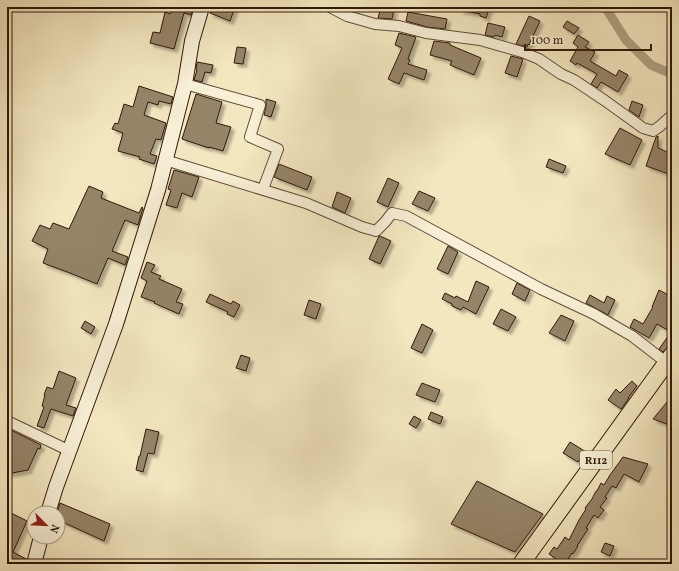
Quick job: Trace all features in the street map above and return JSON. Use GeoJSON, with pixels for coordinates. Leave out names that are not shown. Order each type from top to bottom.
{"type":"FeatureCollection","features":[{"type":"Feature","properties":{"kind":"main road"},"geometry":{"type":"LineString","coordinates":[[50,505],[116,324],[158,190],[185,84],[192,41],[202,7]]}},
{"type":"Feature","properties":{"kind":"main road","name":"R112"},"geometry":{"type":"LineString","coordinates":[[521,564],[670,360]]}},
{"type":"Feature","properties":{"kind":"main road"},"geometry":{"type":"LineString","coordinates":[[34,564],[39,545]]}},
{"type":"Feature","properties":{"kind":"street"},"geometry":{"type":"LineString","coordinates":[[330,7],[347,16],[376,24],[399,26],[426,33],[480,40],[522,52],[539,59],[561,74],[574,80],[643,128],[652,131],[659,128],[669,118],[672,118]]}},
{"type":"Feature","properties":{"kind":"street"},"geometry":{"type":"LineString","coordinates":[[185,84],[260,105],[250,137],[278,149],[263,189]]}},
{"type":"Feature","properties":{"kind":"street"},"geometry":{"type":"LineString","coordinates":[[165,160],[306,203],[362,227],[376,231],[392,213],[406,216],[541,289],[594,314],[670,360]]}},
{"type":"Feature","properties":{"kind":"street"},"geometry":{"type":"LineString","coordinates":[[7,420],[70,451]]}},
{"type":"Feature","properties":{"kind":"building"},"geometry":{"type":"Polygon","coordinates":[[[170,7],[193,7],[191,15],[184,13],[174,49],[150,43],[153,32],[160,33],[165,12],[170,14],[172,9],[170,9],[170,7]]]}},
{"type":"Feature","properties":{"kind":"building"},"geometry":{"type":"Polygon","coordinates":[[[213,7],[235,7],[230,21],[210,13],[213,7]]]}},
{"type":"Feature","properties":{"kind":"building"},"geometry":{"type":"Polygon","coordinates":[[[381,7],[394,10],[392,19],[378,18],[381,7]]]}},
{"type":"Feature","properties":{"kind":"building"},"geometry":{"type":"Polygon","coordinates":[[[461,7],[483,7],[489,9],[486,18],[480,16],[480,14],[460,10],[461,7]]]}},
{"type":"Feature","properties":{"kind":"building"},"geometry":{"type":"Polygon","coordinates":[[[408,12],[447,19],[445,29],[427,27],[406,21],[408,12]]]}},
{"type":"Feature","properties":{"kind":"building"},"geometry":{"type":"Polygon","coordinates":[[[529,16],[540,21],[527,47],[516,44],[529,16]]]}},
{"type":"Feature","properties":{"kind":"building"},"geometry":{"type":"Polygon","coordinates":[[[567,21],[579,28],[574,34],[563,27],[567,21]]]}},
{"type":"Feature","properties":{"kind":"building"},"geometry":{"type":"Polygon","coordinates":[[[488,23],[505,27],[502,37],[485,35],[488,23]]]}},
{"type":"Feature","properties":{"kind":"building"},"geometry":{"type":"Polygon","coordinates":[[[399,33],[416,37],[408,59],[410,60],[408,64],[427,70],[424,80],[404,73],[399,84],[388,79],[402,48],[395,45],[399,33]]]}},
{"type":"Feature","properties":{"kind":"building"},"geometry":{"type":"Polygon","coordinates":[[[578,35],[589,42],[585,47],[595,52],[590,61],[616,76],[619,70],[628,75],[618,92],[601,82],[597,88],[591,84],[597,74],[577,63],[576,65],[570,61],[578,47],[573,43],[578,35]]]}},
{"type":"Feature","properties":{"kind":"building"},"geometry":{"type":"Polygon","coordinates":[[[434,41],[450,43],[450,45],[481,58],[474,75],[450,65],[452,61],[430,55],[434,41]]]}},
{"type":"Feature","properties":{"kind":"building"},"geometry":{"type":"Polygon","coordinates":[[[237,47],[246,48],[243,64],[234,63],[237,47]]]}},
{"type":"Feature","properties":{"kind":"building"},"geometry":{"type":"Polygon","coordinates":[[[511,56],[523,59],[517,77],[505,73],[511,56]]]}},
{"type":"Feature","properties":{"kind":"building"},"geometry":{"type":"Polygon","coordinates":[[[197,62],[213,65],[211,73],[205,72],[202,82],[194,80],[197,70],[197,62]]]}},
{"type":"Feature","properties":{"kind":"building"},"geometry":{"type":"Polygon","coordinates":[[[139,86],[173,97],[171,104],[159,101],[158,105],[148,102],[144,115],[166,123],[161,140],[156,139],[150,154],[157,156],[154,164],[139,159],[140,157],[118,151],[123,133],[112,129],[115,123],[118,124],[124,104],[133,107],[139,86]]]}},
{"type":"Feature","properties":{"kind":"building"},"geometry":{"type":"Polygon","coordinates":[[[196,94],[222,102],[216,123],[231,127],[223,151],[182,139],[196,94]]]}},
{"type":"Feature","properties":{"kind":"building"},"geometry":{"type":"Polygon","coordinates":[[[266,99],[276,102],[271,117],[264,115],[266,99]]]}},
{"type":"Feature","properties":{"kind":"building"},"geometry":{"type":"Polygon","coordinates":[[[632,101],[643,105],[639,117],[629,110],[632,101]]]}},
{"type":"Feature","properties":{"kind":"building"},"geometry":{"type":"Polygon","coordinates":[[[620,128],[642,140],[630,165],[605,154],[620,128]]]}},
{"type":"Feature","properties":{"kind":"building"},"geometry":{"type":"Polygon","coordinates":[[[658,136],[658,148],[672,154],[672,175],[646,166],[656,137],[658,136]]]}},
{"type":"Feature","properties":{"kind":"building"},"geometry":{"type":"Polygon","coordinates":[[[549,159],[566,166],[563,173],[546,167],[549,159]]]}},
{"type":"Feature","properties":{"kind":"building"},"geometry":{"type":"Polygon","coordinates":[[[279,164],[312,177],[307,190],[274,177],[279,164]]]}},
{"type":"Feature","properties":{"kind":"building"},"geometry":{"type":"Polygon","coordinates":[[[174,170],[199,177],[192,197],[182,193],[177,208],[166,205],[171,190],[168,189],[174,170]]]}},
{"type":"Feature","properties":{"kind":"building"},"geometry":{"type":"Polygon","coordinates":[[[388,178],[399,183],[388,207],[377,202],[388,178]]]}},
{"type":"Feature","properties":{"kind":"building"},"geometry":{"type":"Polygon","coordinates":[[[89,186],[103,192],[101,198],[139,213],[142,207],[143,208],[138,225],[125,220],[112,251],[128,257],[125,265],[108,258],[97,284],[43,263],[48,249],[32,241],[40,225],[50,229],[53,223],[69,229],[89,186]]]}},
{"type":"Feature","properties":{"kind":"building"},"geometry":{"type":"Polygon","coordinates":[[[419,191],[435,198],[428,211],[412,204],[419,191]]]}},
{"type":"Feature","properties":{"kind":"building"},"geometry":{"type":"Polygon","coordinates":[[[337,192],[351,198],[345,213],[332,207],[337,192]]]}},
{"type":"Feature","properties":{"kind":"building"},"geometry":{"type":"Polygon","coordinates":[[[379,236],[391,241],[380,264],[369,259],[379,236]]]}},
{"type":"Feature","properties":{"kind":"building"},"geometry":{"type":"Polygon","coordinates":[[[448,246],[458,252],[448,274],[437,269],[448,246]]]}},
{"type":"Feature","properties":{"kind":"building"},"geometry":{"type":"Polygon","coordinates":[[[147,262],[155,265],[151,272],[161,276],[159,279],[182,289],[176,302],[183,304],[179,314],[141,297],[147,281],[141,278],[147,262]]]}},
{"type":"Feature","properties":{"kind":"building"},"geometry":{"type":"Polygon","coordinates":[[[476,281],[489,287],[476,314],[463,307],[461,310],[442,299],[445,293],[455,298],[456,296],[468,302],[476,281]]]}},
{"type":"Feature","properties":{"kind":"building"},"geometry":{"type":"Polygon","coordinates":[[[517,283],[530,290],[525,301],[512,294],[517,283]]]}},
{"type":"Feature","properties":{"kind":"building"},"geometry":{"type":"Polygon","coordinates":[[[659,290],[672,297],[672,346],[668,347],[663,352],[659,349],[671,332],[657,324],[649,338],[630,327],[634,319],[643,324],[653,307],[659,290]]]}},
{"type":"Feature","properties":{"kind":"building"},"geometry":{"type":"Polygon","coordinates":[[[210,294],[231,304],[233,301],[240,305],[234,317],[227,314],[228,312],[206,302],[210,294]]]}},
{"type":"Feature","properties":{"kind":"building"},"geometry":{"type":"Polygon","coordinates":[[[590,295],[604,303],[607,296],[615,300],[608,315],[586,303],[590,295]]]}},
{"type":"Feature","properties":{"kind":"building"},"geometry":{"type":"Polygon","coordinates":[[[309,300],[321,304],[316,319],[304,315],[309,300]]]}},
{"type":"Feature","properties":{"kind":"building"},"geometry":{"type":"Polygon","coordinates":[[[501,309],[516,317],[508,331],[493,324],[501,309]]]}},
{"type":"Feature","properties":{"kind":"building"},"geometry":{"type":"Polygon","coordinates":[[[561,315],[574,321],[565,341],[549,333],[561,315]]]}},
{"type":"Feature","properties":{"kind":"building"},"geometry":{"type":"Polygon","coordinates":[[[85,321],[95,327],[91,334],[81,328],[85,321]]]}},
{"type":"Feature","properties":{"kind":"building"},"geometry":{"type":"Polygon","coordinates":[[[422,324],[433,330],[422,353],[411,348],[422,324]]]}},
{"type":"Feature","properties":{"kind":"building"},"geometry":{"type":"Polygon","coordinates":[[[241,355],[250,358],[246,371],[236,368],[241,355]]]}},
{"type":"Feature","properties":{"kind":"building"},"geometry":{"type":"Polygon","coordinates":[[[59,371],[76,378],[66,405],[76,408],[73,416],[51,409],[44,428],[37,426],[44,407],[42,406],[47,387],[53,389],[59,371]]]}},
{"type":"Feature","properties":{"kind":"building"},"geometry":{"type":"Polygon","coordinates":[[[632,381],[637,386],[621,409],[608,400],[616,389],[620,393],[632,381]]]}},
{"type":"Feature","properties":{"kind":"building"},"geometry":{"type":"Polygon","coordinates":[[[422,383],[440,390],[435,402],[416,395],[422,383]]]}},
{"type":"Feature","properties":{"kind":"building"},"geometry":{"type":"Polygon","coordinates":[[[672,396],[672,426],[653,419],[672,396]]]}},
{"type":"Feature","properties":{"kind":"building"},"geometry":{"type":"Polygon","coordinates":[[[431,412],[443,417],[440,424],[428,419],[431,412]]]}},
{"type":"Feature","properties":{"kind":"building"},"geometry":{"type":"Polygon","coordinates":[[[414,416],[421,420],[416,428],[409,424],[414,416]]]}},
{"type":"Feature","properties":{"kind":"building"},"geometry":{"type":"Polygon","coordinates":[[[7,428],[41,445],[40,449],[38,448],[28,470],[7,474],[7,428]]]}},
{"type":"Feature","properties":{"kind":"building"},"geometry":{"type":"Polygon","coordinates":[[[146,429],[159,432],[154,454],[148,453],[143,472],[136,470],[146,429]]]}},
{"type":"Feature","properties":{"kind":"building"},"geometry":{"type":"Polygon","coordinates":[[[570,442],[586,452],[578,462],[563,453],[570,442]]]}},
{"type":"Feature","properties":{"kind":"building"},"geometry":{"type":"Polygon","coordinates":[[[623,457],[648,464],[639,482],[624,474],[616,488],[612,486],[605,497],[607,498],[600,507],[604,510],[598,518],[594,515],[586,528],[588,529],[573,554],[572,553],[565,564],[563,564],[549,554],[554,547],[557,549],[565,537],[569,540],[586,509],[585,508],[601,483],[604,485],[623,457]]]}},
{"type":"Feature","properties":{"kind":"building"},"geometry":{"type":"Polygon","coordinates":[[[477,481],[543,514],[515,552],[451,524],[477,481]]]}},
{"type":"Feature","properties":{"kind":"building"},"geometry":{"type":"Polygon","coordinates":[[[66,506],[110,524],[104,541],[66,524],[66,506]]]}},
{"type":"Feature","properties":{"kind":"building"},"geometry":{"type":"Polygon","coordinates":[[[11,513],[26,520],[13,552],[26,559],[23,564],[7,564],[7,522],[11,513]]]}},
{"type":"Feature","properties":{"kind":"building"},"geometry":{"type":"Polygon","coordinates":[[[605,543],[614,546],[610,556],[601,552],[605,543]]]}},
{"type":"Feature","properties":{"kind":"waterway"},"geometry":{"type":"LineString","coordinates":[[605,7],[626,40],[651,65],[672,74]]}}]}
